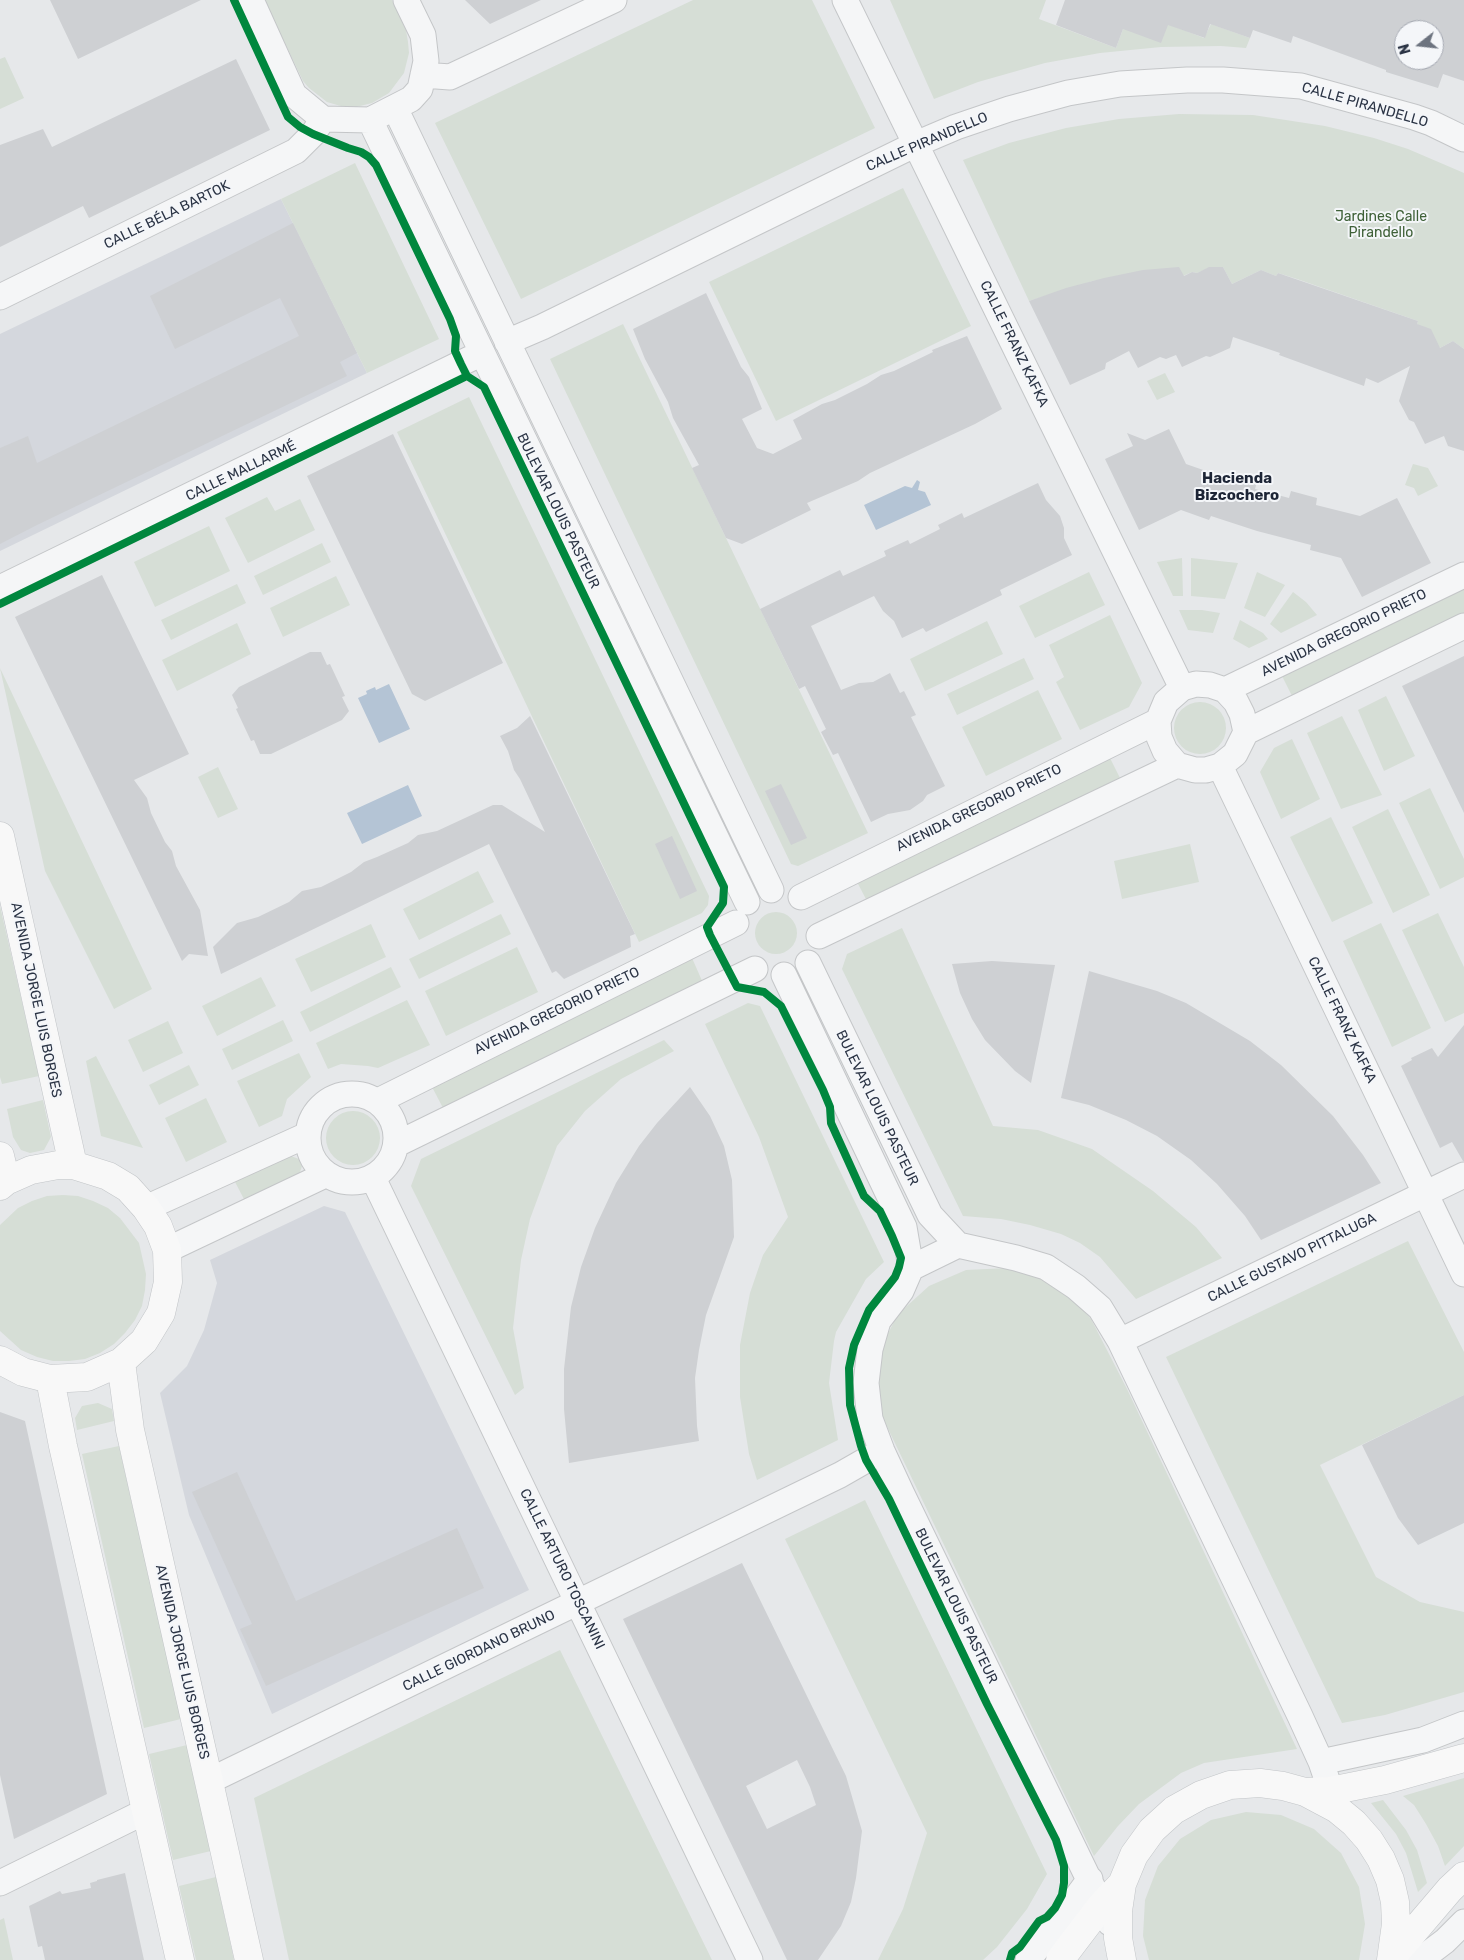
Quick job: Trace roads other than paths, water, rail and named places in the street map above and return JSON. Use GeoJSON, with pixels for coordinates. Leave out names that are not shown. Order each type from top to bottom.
{"type":"FeatureCollection","features":[{"type":"Feature","properties":{"kind":"main road","name":"AVENIDA JORGE LUIS BORGES"},"geometry":{"type":"LineString","coordinates":[[0,836],[73,1165]]}},
{"type":"Feature","properties":{"kind":"main road"},"geometry":{"type":"LineString","coordinates":[[0,1360],[24,1372],[50,1379],[87,1377],[121,1362],[144,1341],[161,1313],[168,1282],[167,1250],[158,1226],[146,1208],[128,1188],[108,1176],[73,1165],[2,1174]]}},
{"type":"Feature","properties":{"kind":"main road","name":"AVENIDA JORGE LUIS BORGES"},"geometry":{"type":"LineString","coordinates":[[121,1362],[130,1430],[249,1960]]}},
{"type":"Feature","properties":{"kind":"main road"},"geometry":{"type":"LineString","coordinates":[[50,1379],[65,1455],[180,1960]]}},
{"type":"Feature","properties":{"kind":"main road"},"geometry":{"type":"LineString","coordinates":[[1324,1797],[1464,1758]]}},
{"type":"Feature","properties":{"kind":"main road"},"geometry":{"type":"LineString","coordinates":[[1120,1949],[1118,1910],[1122,1884],[1134,1855],[1152,1830],[1174,1810],[1201,1794],[1230,1785],[1260,1783],[1283,1786],[1324,1797],[1354,1823],[1369,1840],[1381,1859],[1391,1887],[1408,1951]]}},
{"type":"Feature","properties":{"kind":"main road"},"geometry":{"type":"LineString","coordinates":[[1408,1951],[1450,1889],[1464,1876]]}},
{"type":"Feature","properties":{"kind":"main road"},"geometry":{"type":"LineString","coordinates":[[1060,1960],[1101,1906],[1122,1884]]}},
{"type":"Feature","properties":{"kind":"street"},"geometry":{"type":"LineString","coordinates":[[251,0],[294,95],[323,119],[370,120],[411,99],[420,89],[426,61],[423,35],[406,0]]}},
{"type":"Feature","properties":{"kind":"street"},"geometry":{"type":"LineString","coordinates":[[423,75],[450,77],[614,0]]}},
{"type":"Feature","properties":{"kind":"street","name":"CALLE FRANZ KAFKA"},"geometry":{"type":"LineString","coordinates":[[845,0],[1182,688]]}},
{"type":"Feature","properties":{"kind":"street","name":"CALLE PIRANDELLO"},"geometry":{"type":"LineString","coordinates":[[507,342],[916,144],[956,127],[1009,109],[1068,93],[1120,84],[1187,80],[1222,80],[1300,86],[1414,117],[1464,139]]}},
{"type":"Feature","properties":{"kind":"street","name":"BULEVAR LOUIS PASTEUR"},"geometry":{"type":"LineString","coordinates":[[395,108],[772,890]]}},
{"type":"Feature","properties":{"kind":"street","name":"CALLE BÉLA BARTOK"},"geometry":{"type":"LineString","coordinates":[[0,297],[296,151],[313,134],[323,119]]}},
{"type":"Feature","properties":{"kind":"street","name":"BULEVAR LOUIS PASTEUR"},"geometry":{"type":"LineString","coordinates":[[370,120],[482,354],[741,912]]}},
{"type":"Feature","properties":{"kind":"street","name":"CALLE MALLARMÉ"},"geometry":{"type":"LineString","coordinates":[[0,588],[482,354]]}},
{"type":"Feature","properties":{"kind":"street","name":"AVENIDA GREGORIO PRIETO"},"geometry":{"type":"LineString","coordinates":[[1225,690],[1464,575]]}},
{"type":"Feature","properties":{"kind":"street"},"geometry":{"type":"LineString","coordinates":[[1246,732],[1239,708],[1225,690],[1210,685],[1196,684],[1182,688],[1166,702],[1158,721],[1159,737],[1165,751],[1177,765],[1195,770],[1206,770],[1220,766],[1235,754],[1246,732],[1464,626]]}},
{"type":"Feature","properties":{"kind":"street","name":"AVENIDA GREGORIO PRIETO"},"geometry":{"type":"LineString","coordinates":[[801,897],[1158,721]]}},
{"type":"Feature","properties":{"kind":"street"},"geometry":{"type":"LineString","coordinates":[[820,936],[1177,765]]}},
{"type":"Feature","properties":{"kind":"street","name":"CALLE FRANZ KAFKA"},"geometry":{"type":"LineString","coordinates":[[1220,766],[1464,1274]]}},
{"type":"Feature","properties":{"kind":"street"},"geometry":{"type":"LineString","coordinates":[[772,890],[787,891],[801,897],[815,914],[820,936],[817,947],[808,964],[795,972],[784,975],[769,975],[755,969],[745,960],[738,949],[734,936],[741,912],[758,894],[772,890]]}},
{"type":"Feature","properties":{"kind":"street","name":"AVENIDA GREGORIO PRIETO"},"geometry":{"type":"LineString","coordinates":[[378,1101],[741,912]]}},
{"type":"Feature","properties":{"kind":"street","name":"BULEVAR LOUIS PASTEUR"},"geometry":{"type":"LineString","coordinates":[[808,964],[930,1216],[958,1246]]}},
{"type":"Feature","properties":{"kind":"street"},"geometry":{"type":"LineString","coordinates":[[397,1144],[755,969]]}},
{"type":"Feature","properties":{"kind":"street","name":"BULEVAR LOUIS PASTEUR"},"geometry":{"type":"LineString","coordinates":[[784,975],[904,1227],[911,1268],[901,1290],[878,1321],[870,1349],[866,1384],[870,1419],[882,1451],[1090,1879],[1120,1949]]}},
{"type":"Feature","properties":{"kind":"street"},"geometry":{"type":"LineString","coordinates":[[354,1092],[378,1101],[393,1118],[397,1144],[387,1166],[373,1178],[351,1183],[325,1175],[310,1155],[307,1135],[308,1128],[318,1107],[336,1095],[354,1092]]}},
{"type":"Feature","properties":{"kind":"street"},"geometry":{"type":"LineString","coordinates":[[146,1208],[307,1135]]}},
{"type":"Feature","properties":{"kind":"street"},"geometry":{"type":"LineString","coordinates":[[167,1250],[325,1175]]}},
{"type":"Feature","properties":{"kind":"street","name":"CALLE GUSTAVO PITTALUGA"},"geometry":{"type":"LineString","coordinates":[[1120,1341],[1464,1175]]}},
{"type":"Feature","properties":{"kind":"street","name":"CALLE ARTURO TOSCANINI"},"geometry":{"type":"LineString","coordinates":[[373,1178],[750,1960]]}},
{"type":"Feature","properties":{"kind":"street"},"geometry":{"type":"LineString","coordinates":[[911,1268],[958,1246],[1016,1258],[1046,1267],[1076,1287],[1100,1308],[1120,1341],[1321,1762],[1324,1797]]}},
{"type":"Feature","properties":{"kind":"street","name":"CALLE GIORDANO BRUNO"},"geometry":{"type":"LineString","coordinates":[[209,1781],[832,1479],[882,1451]]}},
{"type":"Feature","properties":{"kind":"street"},"geometry":{"type":"LineString","coordinates":[[1321,1762],[1423,1740],[1464,1724]]}},
{"type":"Feature","properties":{"kind":"street"},"geometry":{"type":"LineString","coordinates":[[0,1883],[146,1810]]}},
{"type":"Feature","properties":{"kind":"street"},"geometry":{"type":"LineString","coordinates":[[1028,1960],[1059,1922],[1090,1879]]}},
{"type":"Feature","properties":{"kind":"street"},"geometry":{"type":"LineString","coordinates":[[1408,1951],[1445,1941],[1464,1922]]}},
{"type":"Feature","properties":{"kind":"water"},"geometry":{"type":"Polygon","coordinates":[[[917,480],[920,482],[918,490],[925,492],[931,505],[876,530],[864,505],[905,486],[912,488],[917,480]]]}},
{"type":"Feature","properties":{"kind":"water"},"geometry":{"type":"Polygon","coordinates":[[[389,684],[410,729],[379,743],[358,698],[367,694],[366,691],[375,687],[376,690],[389,684]]]}},
{"type":"Feature","properties":{"kind":"water"},"geometry":{"type":"Polygon","coordinates":[[[408,785],[422,816],[362,844],[347,813],[408,785]]]}},
{"type":"Feature","properties":{"kind":"district","name":"Hacienda Bizcochero"},"geometry":{"type":"Point","coordinates":[1237,488]}},
{"type":"Feature","properties":{"kind":"park label","name":"Jardines Calle Pirandello"},"geometry":{"type":"Point","coordinates":[1381,226]}}]}
